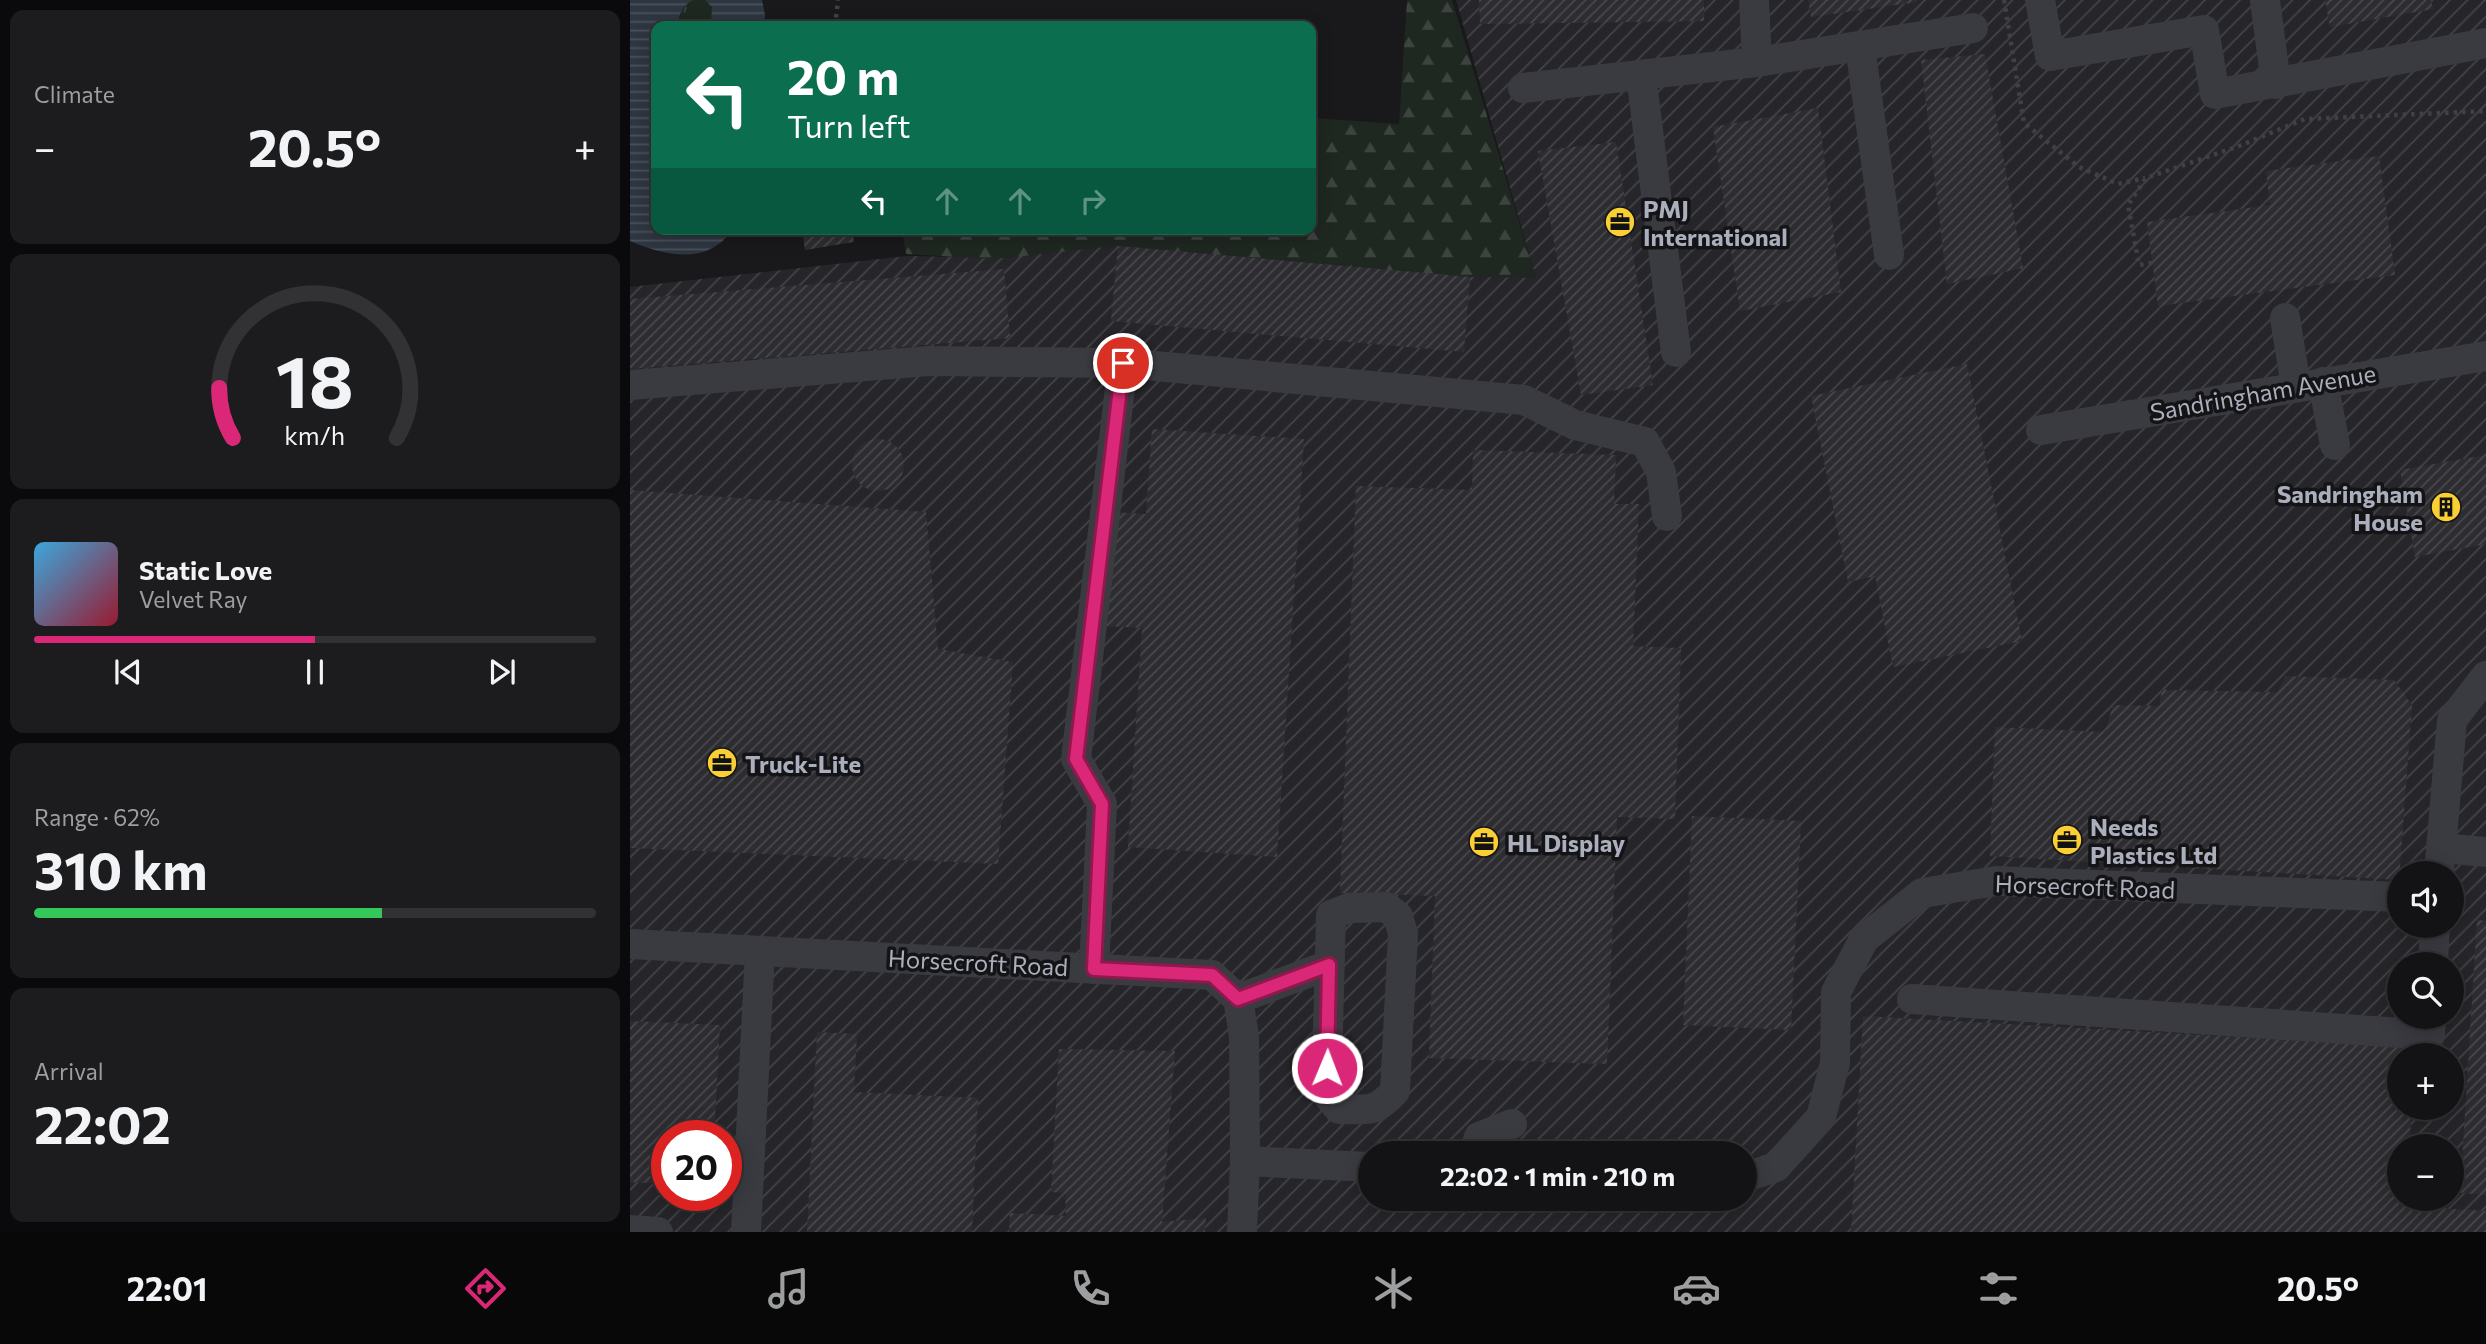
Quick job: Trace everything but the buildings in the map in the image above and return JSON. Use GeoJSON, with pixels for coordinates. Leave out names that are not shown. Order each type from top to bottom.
{"type":"FeatureCollection","features":[{"type":"Feature","properties":{"kind":"street"},"geometry":{"type":"LineString","coordinates":[[1754,0],[1757,62]]}},
{"type":"Feature","properties":{"kind":"street"},"geometry":{"type":"LineString","coordinates":[[2040,0],[2050,56],[2204,30],[2215,94],[2486,43]]}},
{"type":"Feature","properties":{"kind":"street"},"geometry":{"type":"LineString","coordinates":[[2265,0],[2276,84]]}},
{"type":"Feature","properties":{"kind":"street"},"geometry":{"type":"LineString","coordinates":[[1523,88],[1757,62],[1973,28]]}},
{"type":"Feature","properties":{"kind":"street"},"geometry":{"type":"LineString","coordinates":[[1860,46],[1889,255]]}},
{"type":"Feature","properties":{"kind":"street"},"geometry":{"type":"LineString","coordinates":[[1641,75],[1676,352]]}},
{"type":"Feature","properties":{"kind":"street"},"geometry":{"type":"LineString","coordinates":[[2284,318],[2335,445]]}},
{"type":"Feature","properties":{"kind":"street","name":"Sandringham Avenue"},"geometry":{"type":"LineString","coordinates":[[2041,430],[2486,356]]}},
{"type":"Feature","properties":{"kind":"street"},"geometry":{"type":"LineString","coordinates":[[630,385],[929,361],[1123,363],[1524,400],[1575,425],[1645,442],[1661,472],[1667,516]]}},
{"type":"Feature","properties":{"kind":"street"},"geometry":{"type":"LineString","coordinates":[[1094,969],[1102,804],[1076,759],[1123,363]]}},
{"type":"Feature","properties":{"kind":"street"},"geometry":{"type":"LineString","coordinates":[[2486,676],[2452,720],[2440,861],[2486,852]]}},
{"type":"Feature","properties":{"kind":"street","name":"Horsecroft Road"},"geometry":{"type":"LineString","coordinates":[[1757,1173],[1776,1167],[1821,1117],[1835,1063],[1836,992],[1864,939],[1922,893],[1996,881],[2387,897]]}},
{"type":"Feature","properties":{"kind":"street"},"geometry":{"type":"LineString","coordinates":[[1386,907],[1398,916],[1403,934],[1395,1091],[1374,1109],[1339,1109],[1329,1097],[1329,965],[1331,915],[1349,908],[1386,907]]}},
{"type":"Feature","properties":{"kind":"street","name":"Horsecroft Road"},"geometry":{"type":"LineString","coordinates":[[630,944],[1212,975],[1238,999]]}},
{"type":"Feature","properties":{"kind":"street"},"geometry":{"type":"LineString","coordinates":[[746,1232],[760,951]]}},
{"type":"Feature","properties":{"kind":"street"},"geometry":{"type":"LineString","coordinates":[[1242,1232],[1245,1161],[1244,1036],[1238,999],[1329,965]]}},
{"type":"Feature","properties":{"kind":"street"},"geometry":{"type":"LineString","coordinates":[[1912,999],[2430,1035],[2430,1029]]}},
{"type":"Feature","properties":{"kind":"street"},"geometry":{"type":"LineString","coordinates":[[1478,1141],[1479,1137],[1512,1124]]}},
{"type":"Feature","properties":{"kind":"street"},"geometry":{"type":"LineString","coordinates":[[1245,1161],[1358,1166]]}},
{"type":"Feature","properties":{"kind":"street"},"geometry":{"type":"LineString","coordinates":[[630,1230],[659,1232]]}},
{"type":"Feature","properties":{"kind":"path"},"geometry":{"type":"LineString","coordinates":[[836,21],[838,0]]}},
{"type":"Feature","properties":{"kind":"path"},"geometry":{"type":"LineString","coordinates":[[2004,0],[2024,123],[2079,167],[2118,184],[2146,178],[2239,146],[2305,119],[2486,111]]}},
{"type":"Feature","properties":{"kind":"path"},"geometry":{"type":"LineString","coordinates":[[2146,178],[2128,205],[2139,265],[2152,263]]}},
{"type":"Feature","properties":{"kind":"shaded area"},"geometry":{"type":"Polygon","coordinates":[[[630,0],[694,0],[682,10],[679,21],[651,21],[651,235],[728,235],[711,249],[685,255],[657,251],[630,241],[630,0]]]}},
{"type":"Feature","properties":{"kind":"shaded area"},"geometry":{"type":"Polygon","coordinates":[[[705,0],[762,0],[764,21],[711,21],[712,7],[705,0]]]}},
{"type":"Feature","properties":{"kind":"shaded area"},"geometry":{"type":"Polygon","coordinates":[[[1456,0],[2486,0],[2486,1232],[630,1232],[630,287],[907,256],[1002,258],[1115,244],[1536,278],[1456,0]]]}},
{"type":"Feature","properties":{"kind":"green space"},"geometry":{"type":"Polygon","coordinates":[[[694,0],[705,0],[713,7],[712,21],[679,21],[687,4],[694,0]]]}},
{"type":"Feature","properties":{"kind":"green space"},"geometry":{"type":"Polygon","coordinates":[[[1407,0],[1452,0],[1536,278],[1470,277],[1118,246],[994,259],[906,254],[903,235],[1316,235],[1316,118],[1399,124],[1407,0]]]}},
{"type":"Feature","properties":{"kind":"place","name":"PMJ International"},"geometry":{"type":"Point","coordinates":[1620,222]}},
{"type":"Feature","properties":{"kind":"place","name":"Sandringham House"},"geometry":{"type":"Point","coordinates":[2446,507]}},
{"type":"Feature","properties":{"kind":"place","name":"Truck-Lite"},"geometry":{"type":"Point","coordinates":[722,763]}},
{"type":"Feature","properties":{"kind":"place","name":"Needs Plastics Ltd"},"geometry":{"type":"Point","coordinates":[2067,840]}},
{"type":"Feature","properties":{"kind":"place","name":"HL Display"},"geometry":{"type":"Point","coordinates":[1484,842]}},
{"type":"Feature","properties":{"kind":"route"},"geometry":{"type":"LineString","coordinates":[[1123,363],[1076,759],[1102,804],[1094,969],[1212,975],[1238,999],[1329,965],[1327,1068]]}}]}
